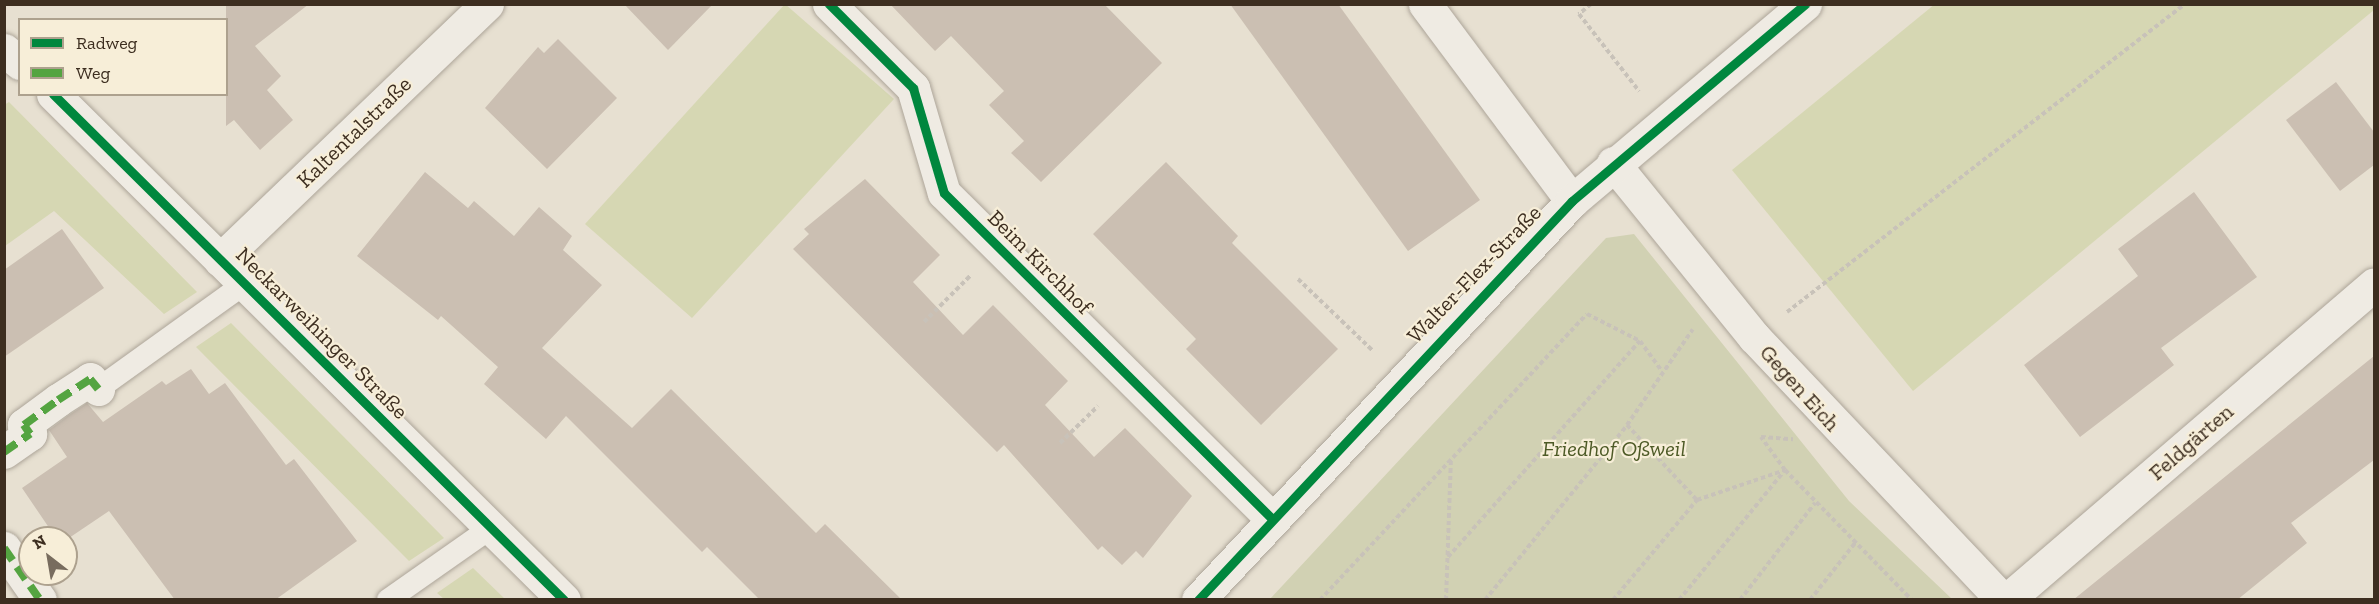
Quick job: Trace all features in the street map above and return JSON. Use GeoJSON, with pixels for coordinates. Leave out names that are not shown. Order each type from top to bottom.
{"type":"FeatureCollection","features":[{"type":"Feature","properties":{"kind":"street","name":"Kaltentalstraße"},"geometry":{"type":"LineString","coordinates":[[220,260],[487,4]]}},
{"type":"Feature","properties":{"kind":"street","name":"Beim Kirchhof"},"geometry":{"type":"LineString","coordinates":[[829,4],[913,88],[944,193],[1272,519]]}},
{"type":"Feature","properties":{"kind":"street"},"geometry":{"type":"LineString","coordinates":[[1425,4],[1572,201]]}},
{"type":"Feature","properties":{"kind":"street","name":"Walter-Flex-Straße"},"geometry":{"type":"LineString","coordinates":[[1198,600],[1402,378],[1572,201],[1613,163],[1805,4]]}},
{"type":"Feature","properties":{"kind":"street"},"geometry":{"type":"LineString","coordinates":[[4,50],[18,61]]}},
{"type":"Feature","properties":{"kind":"street","name":"Neckarweihinger Straße"},"geometry":{"type":"LineString","coordinates":[[55,96],[564,600]]}},
{"type":"Feature","properties":{"kind":"street","name":"Gegen Eich"},"geometry":{"type":"LineString","coordinates":[[1613,163],[1754,337],[1850,444],[2005,600]]}},
{"type":"Feature","properties":{"kind":"street","name":"Feldgärten"},"geometry":{"type":"LineString","coordinates":[[2005,600],[2374,284]]}},
{"type":"Feature","properties":{"kind":"street"},"geometry":{"type":"LineString","coordinates":[[4,452],[30,434],[24,425],[58,400],[90,379],[98,389]]}},
{"type":"Feature","properties":{"kind":"street"},"geometry":{"type":"LineString","coordinates":[[4,548],[40,600]]}},
{"type":"Feature","properties":{"kind":"lane","name":"Neckarweihinger Straße"},"geometry":{"type":"LineString","coordinates":[[98,389],[244,284]]}},
{"type":"Feature","properties":{"kind":"lane"},"geometry":{"type":"LineString","coordinates":[[388,600],[492,527]]}},
{"type":"Feature","properties":{"kind":"path"},"geometry":{"type":"LineString","coordinates":[[1591,4],[1579,14],[1663,123]]}},
{"type":"Feature","properties":{"kind":"path"},"geometry":{"type":"LineString","coordinates":[[1754,337],[2185,4]]}},
{"type":"Feature","properties":{"kind":"path"},"geometry":{"type":"LineString","coordinates":[[924,322],[998,247]]}},
{"type":"Feature","properties":{"kind":"path"},"geometry":{"type":"LineString","coordinates":[[1298,279],[1402,378]]}},
{"type":"Feature","properties":{"kind":"path"},"geometry":{"type":"LineString","coordinates":[[1485,600],[1627,425],[1662,371],[1719,295]]}},
{"type":"Feature","properties":{"kind":"path"},"geometry":{"type":"LineString","coordinates":[[1320,600],[1587,314],[1640,340],[1662,371]]}},
{"type":"Feature","properties":{"kind":"path"},"geometry":{"type":"LineString","coordinates":[[1448,557],[1640,340]]}},
{"type":"Feature","properties":{"kind":"path"},"geometry":{"type":"LineString","coordinates":[[1060,443],[1128,376]]}},
{"type":"Feature","properties":{"kind":"path"},"geometry":{"type":"LineString","coordinates":[[1627,425],[1697,500]]}},
{"type":"Feature","properties":{"kind":"path"},"geometry":{"type":"LineString","coordinates":[[1850,444],[1761,436],[1785,470],[1815,503],[1912,600]]}},
{"type":"Feature","properties":{"kind":"path"},"geometry":{"type":"LineString","coordinates":[[1446,600],[1451,458]]}},
{"type":"Feature","properties":{"kind":"path"},"geometry":{"type":"LineString","coordinates":[[1613,600],[1697,500],[1785,470]]}},
{"type":"Feature","properties":{"kind":"path"},"geometry":{"type":"LineString","coordinates":[[1679,600],[1785,470]]}},
{"type":"Feature","properties":{"kind":"path"},"geometry":{"type":"LineString","coordinates":[[1740,600],[1815,503]]}},
{"type":"Feature","properties":{"kind":"path"},"geometry":{"type":"LineString","coordinates":[[1810,600],[1855,543]]}},
{"type":"Feature","properties":{"kind":"green space"},"geometry":{"type":"Polygon","coordinates":[[[785,4],[894,99],[692,318],[585,224],[785,4]]]}},
{"type":"Feature","properties":{"kind":"green space"},"geometry":{"type":"Polygon","coordinates":[[[1935,4],[2374,4],[2374,10],[1913,391],[1732,170],[1935,4]]]}},
{"type":"Feature","properties":{"kind":"green space"},"geometry":{"type":"Polygon","coordinates":[[[9,102],[197,292],[164,314],[54,211],[5,246],[4,105],[9,102]]]}},
{"type":"Feature","properties":{"kind":"green space","name":"Friedhof Oßweil"},"geometry":{"type":"Polygon","coordinates":[[[1634,234],[1849,501],[1952,599],[1270,599],[1606,238],[1634,234]]]}},
{"type":"Feature","properties":{"kind":"green space"},"geometry":{"type":"Polygon","coordinates":[[[231,323],[444,538],[409,561],[196,347],[231,323]]]}},
{"type":"Feature","properties":{"kind":"green space"},"geometry":{"type":"Polygon","coordinates":[[[473,568],[505,599],[444,599],[437,593],[473,568]]]}},
{"type":"Feature","properties":{"kind":"building"},"geometry":{"type":"Polygon","coordinates":[[[226,4],[309,4],[255,46],[281,76],[267,90],[293,120],[260,150],[234,120],[226,126],[228,18],[226,18],[226,4]]]}},
{"type":"Feature","properties":{"kind":"building"},"geometry":{"type":"Polygon","coordinates":[[[624,4],[713,4],[668,50],[624,4]]]}},
{"type":"Feature","properties":{"kind":"building"},"geometry":{"type":"Polygon","coordinates":[[[890,4],[1104,4],[1162,63],[1041,182],[1011,153],[1024,141],[989,105],[1004,91],[951,36],[935,51],[890,4]]]}},
{"type":"Feature","properties":{"kind":"building"},"geometry":{"type":"Polygon","coordinates":[[[1230,4],[1338,4],[1480,200],[1408,251],[1230,4]]]}},
{"type":"Feature","properties":{"kind":"building"},"geometry":{"type":"Polygon","coordinates":[[[558,39],[617,98],[547,169],[485,108],[538,47],[544,53],[558,39]]]}},
{"type":"Feature","properties":{"kind":"building"},"geometry":{"type":"Polygon","coordinates":[[[2336,82],[2374,132],[2374,165],[2340,191],[2286,120],[2336,82]]]}},
{"type":"Feature","properties":{"kind":"building"},"geometry":{"type":"Polygon","coordinates":[[[1166,162],[1238,236],[1232,243],[1338,349],[1261,425],[1186,349],[1196,339],[1093,234],[1166,162]]]}},
{"type":"Feature","properties":{"kind":"building"},"geometry":{"type":"Polygon","coordinates":[[[425,172],[468,208],[474,201],[514,236],[539,207],[572,236],[563,250],[602,285],[542,348],[632,428],[671,389],[816,533],[825,524],[902,600],[760,600],[707,547],[702,552],[566,416],[546,439],[484,384],[498,367],[441,316],[438,320],[357,256],[425,172]]]}},
{"type":"Feature","properties":{"kind":"building"},"geometry":{"type":"Polygon","coordinates":[[[865,179],[940,255],[913,282],[963,335],[993,305],[1068,381],[1045,405],[1094,457],[1125,428],[1192,496],[1143,558],[1136,551],[1122,565],[1102,546],[1098,550],[1004,445],[997,452],[793,249],[809,234],[804,229],[865,179]]]}},
{"type":"Feature","properties":{"kind":"building"},"geometry":{"type":"Polygon","coordinates":[[[2194,192],[2257,277],[2161,348],[2174,365],[2080,437],[2024,365],[2138,276],[2118,249],[2194,192]]]}},
{"type":"Feature","properties":{"kind":"building"},"geometry":{"type":"Polygon","coordinates":[[[62,229],[104,288],[4,357],[4,270],[62,229]]]}},
{"type":"Feature","properties":{"kind":"building"},"geometry":{"type":"Polygon","coordinates":[[[2374,356],[2374,460],[2291,523],[2307,543],[2237,600],[2073,600],[2374,356]]]}},
{"type":"Feature","properties":{"kind":"building"},"geometry":{"type":"Polygon","coordinates":[[[191,369],[209,394],[225,383],[286,465],[294,459],[357,541],[275,600],[175,600],[109,511],[78,532],[78,526],[48,526],[22,488],[67,457],[49,430],[87,403],[103,422],[162,381],[166,385],[191,369]]]}},
{"type":"Feature","properties":{"kind":"marked path"},"geometry":{"type":"LineString","coordinates":[[4,452],[30,434],[24,425],[58,400],[90,379],[98,389]]}},
{"type":"Feature","properties":{"kind":"marked path"},"geometry":{"type":"LineString","coordinates":[[4,548],[40,600]]}},
{"type":"Feature","properties":{"kind":"cycle path"},"geometry":{"type":"LineString","coordinates":[[829,4],[913,88],[944,193],[1272,519]]}},
{"type":"Feature","properties":{"kind":"cycle path"},"geometry":{"type":"LineString","coordinates":[[1198,600],[1572,201],[1805,4]]}},
{"type":"Feature","properties":{"kind":"cycle path"},"geometry":{"type":"LineString","coordinates":[[55,96],[564,600]]}}]}
